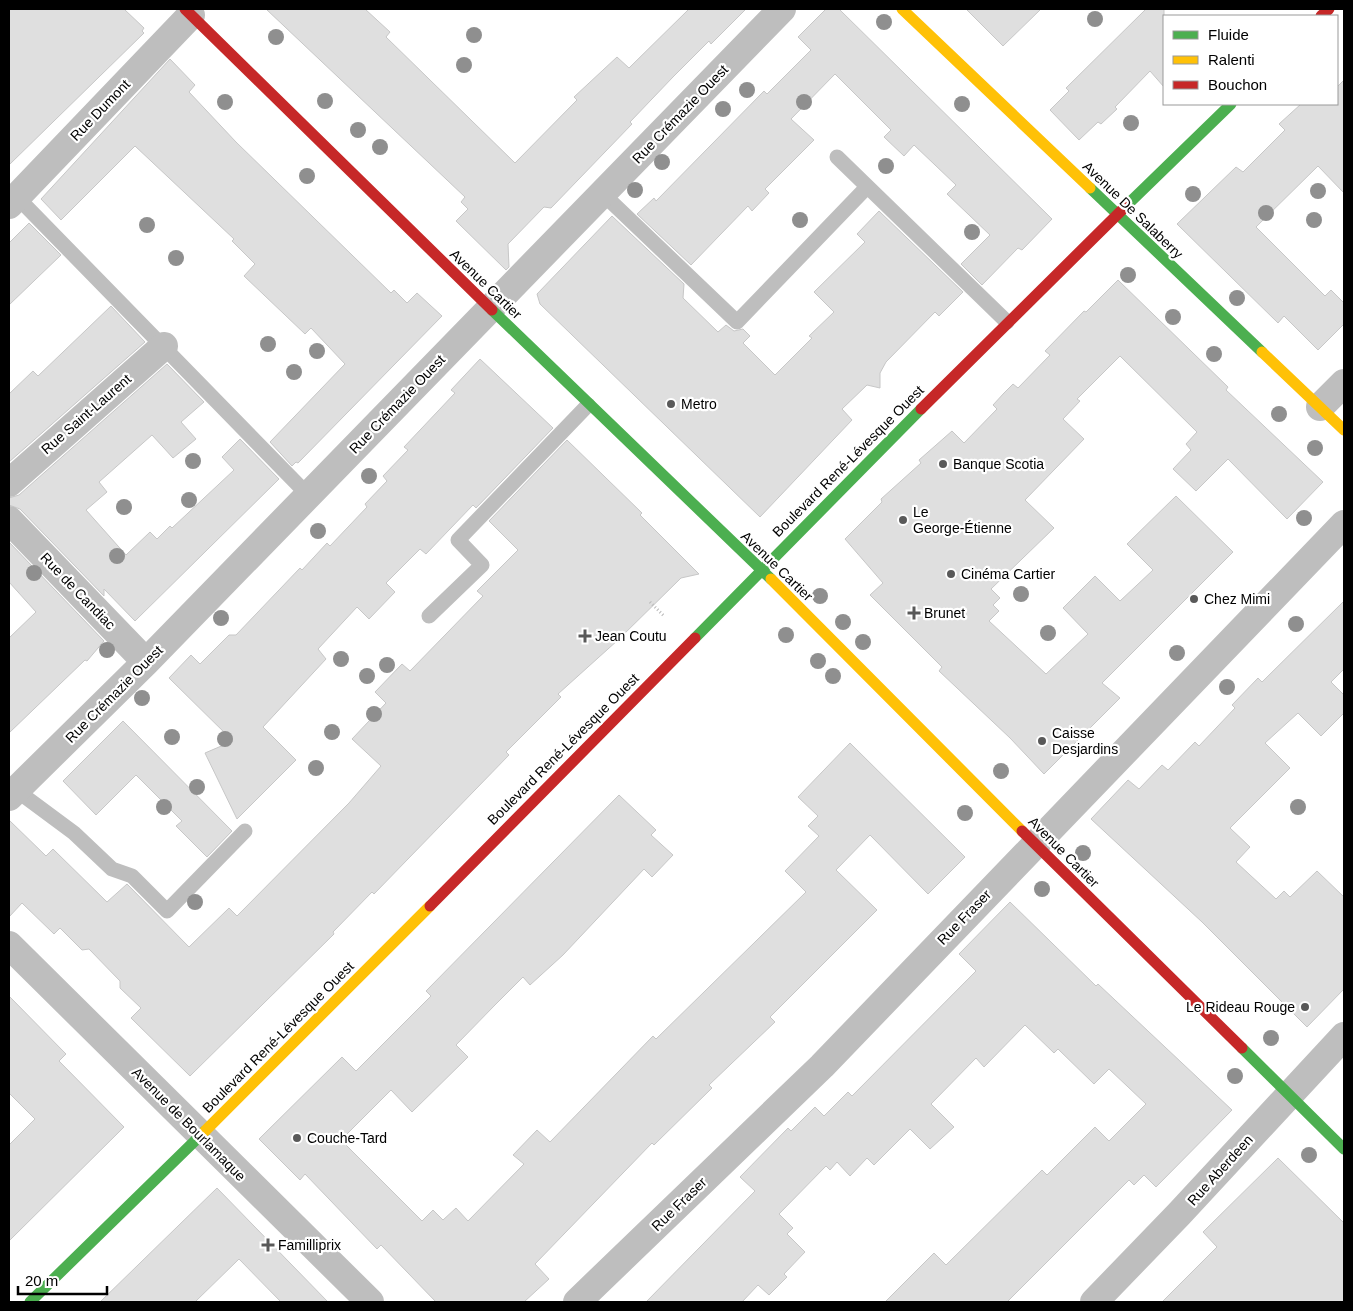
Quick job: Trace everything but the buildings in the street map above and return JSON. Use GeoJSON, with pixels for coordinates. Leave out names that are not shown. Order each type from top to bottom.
{"type":"FeatureCollection","features":[{"type":"Feature","properties":{"kind":"street","name":"Rue Crémazie Ouest"},"geometry":{"type":"LineString","coordinates":[[12,793],[146,662],[782,9]]}},
{"type":"Feature","properties":{"kind":"street","name":"Avenue De Salaberry"},"geometry":{"type":"LineString","coordinates":[[902,9],[1116,215],[1344,430]]}},
{"type":"Feature","properties":{"kind":"street","name":"Rue Dumont"},"geometry":{"type":"LineString","coordinates":[[13,201],[193,11]]}},
{"type":"Feature","properties":{"kind":"street","name":"Avenue Cartier"},"geometry":{"type":"LineString","coordinates":[[193,11],[489,308],[762,570],[882,693],[1344,1149]]}},
{"type":"Feature","properties":{"kind":"street","name":"Boulevard René-Lévesque Ouest"},"geometry":{"type":"LineString","coordinates":[[30,1302],[273,1065],[1007,322],[1230,105]]}},
{"type":"Feature","properties":{"kind":"street","name":"Rue Saint-Laurent"},"geometry":{"type":"LineString","coordinates":[[9,482],[164,346]]}},
{"type":"Feature","properties":{"kind":"street"},"geometry":{"type":"LineString","coordinates":[[1320,407],[1344,383]]}},
{"type":"Feature","properties":{"kind":"street","name":"Rue de Candiac"},"geometry":{"type":"LineString","coordinates":[[9,520],[146,662]]}},
{"type":"Feature","properties":{"kind":"street","name":"Rue Fraser"},"geometry":{"type":"LineString","coordinates":[[577,1302],[822,1066],[1344,524]]}},
{"type":"Feature","properties":{"kind":"street","name":"Avenue de Bourlamaque"},"geometry":{"type":"LineString","coordinates":[[9,946],[370,1302]]}},
{"type":"Feature","properties":{"kind":"street","name":"Rue Aberdeen"},"geometry":{"type":"LineString","coordinates":[[1094,1302],[1179,1214],[1344,1036]]}},
{"type":"Feature","properties":{"kind":"lane"},"geometry":{"type":"LineString","coordinates":[[836,157],[1007,322]]}},
{"type":"Feature","properties":{"kind":"lane"},"geometry":{"type":"LineString","coordinates":[[603,194],[737,322],[867,187]]}},
{"type":"Feature","properties":{"kind":"lane"},"geometry":{"type":"LineString","coordinates":[[13,201],[164,346],[309,496]]}},
{"type":"Feature","properties":{"kind":"lane"},"geometry":{"type":"LineString","coordinates":[[429,616],[482,565],[458,540],[588,405]]}},
{"type":"Feature","properties":{"kind":"lane"},"geometry":{"type":"LineString","coordinates":[[12,793],[74,833],[112,869],[132,876],[167,912],[245,831]]}},
{"type":"Feature","properties":{"kind":"path"},"geometry":{"type":"LineString","coordinates":[[650,602],[664,616]]}},
{"type":"Feature","properties":{"kind":"traffic: fast"},"geometry":{"type":"LineString","coordinates":[[1126,206],[1230,105]]}},
{"type":"Feature","properties":{"kind":"traffic: fast"},"geometry":{"type":"LineString","coordinates":[[1090,188],[1262,352]]}},
{"type":"Feature","properties":{"kind":"traffic: fast"},"geometry":{"type":"LineString","coordinates":[[492,310],[771,579]]}},
{"type":"Feature","properties":{"kind":"traffic: fast"},"geometry":{"type":"LineString","coordinates":[[695,638],[921,409]]}},
{"type":"Feature","properties":{"kind":"traffic: fast"},"geometry":{"type":"LineString","coordinates":[[1242,1048],[1344,1149]]}},
{"type":"Feature","properties":{"kind":"traffic: fast"},"geometry":{"type":"LineString","coordinates":[[30,1302],[205,1131]]}},
{"type":"Feature","properties":{"kind":"traffic: slow"},"geometry":{"type":"LineString","coordinates":[[902,9],[1090,188]]}},
{"type":"Feature","properties":{"kind":"traffic: slow"},"geometry":{"type":"LineString","coordinates":[[1262,352],[1344,430]]}},
{"type":"Feature","properties":{"kind":"traffic: slow"},"geometry":{"type":"LineString","coordinates":[[771,579],[1022,831]]}},
{"type":"Feature","properties":{"kind":"traffic: slow"},"geometry":{"type":"LineString","coordinates":[[205,1131],[430,906]]}},
{"type":"Feature","properties":{"kind":"traffic: jam"},"geometry":{"type":"LineString","coordinates":[[185,9],[492,310]]}},
{"type":"Feature","properties":{"kind":"traffic: jam"},"geometry":{"type":"LineString","coordinates":[[1322,15],[1329,9]]}},
{"type":"Feature","properties":{"kind":"traffic: jam"},"geometry":{"type":"LineString","coordinates":[[921,409],[1126,206]]}},
{"type":"Feature","properties":{"kind":"traffic: jam"},"geometry":{"type":"LineString","coordinates":[[430,906],[695,638]]}},
{"type":"Feature","properties":{"kind":"traffic: jam"},"geometry":{"type":"LineString","coordinates":[[1022,831],[1242,1048]]}},
{"type":"Feature","properties":{"kind":"place","name":"Metro"},"geometry":{"type":"Point","coordinates":[671,404]}},
{"type":"Feature","properties":{"kind":"place","name":"Banque Scotia"},"geometry":{"type":"Point","coordinates":[943,464]}},
{"type":"Feature","properties":{"kind":"place","name":"Le George-Étienne"},"geometry":{"type":"Point","coordinates":[903,520]}},
{"type":"Feature","properties":{"kind":"place","name":"Cinéma Cartier"},"geometry":{"type":"Point","coordinates":[951,574]}},
{"type":"Feature","properties":{"kind":"place","name":"Chez Mimi"},"geometry":{"type":"Point","coordinates":[1194,599]}},
{"type":"Feature","properties":{"kind":"place","name":"Brunet"},"geometry":{"type":"Point","coordinates":[914,613]}},
{"type":"Feature","properties":{"kind":"place","name":"Jean Coutu"},"geometry":{"type":"Point","coordinates":[585,636]}},
{"type":"Feature","properties":{"kind":"place","name":"Caisse Desjardins"},"geometry":{"type":"Point","coordinates":[1042,741]}},
{"type":"Feature","properties":{"kind":"place","name":"Le Rideau Rouge"},"geometry":{"type":"Point","coordinates":[1305,1007]}},
{"type":"Feature","properties":{"kind":"place","name":"Couche-Tard"},"geometry":{"type":"Point","coordinates":[297,1138]}},
{"type":"Feature","properties":{"kind":"place","name":"Familliprix"},"geometry":{"type":"Point","coordinates":[268,1245]}}]}
